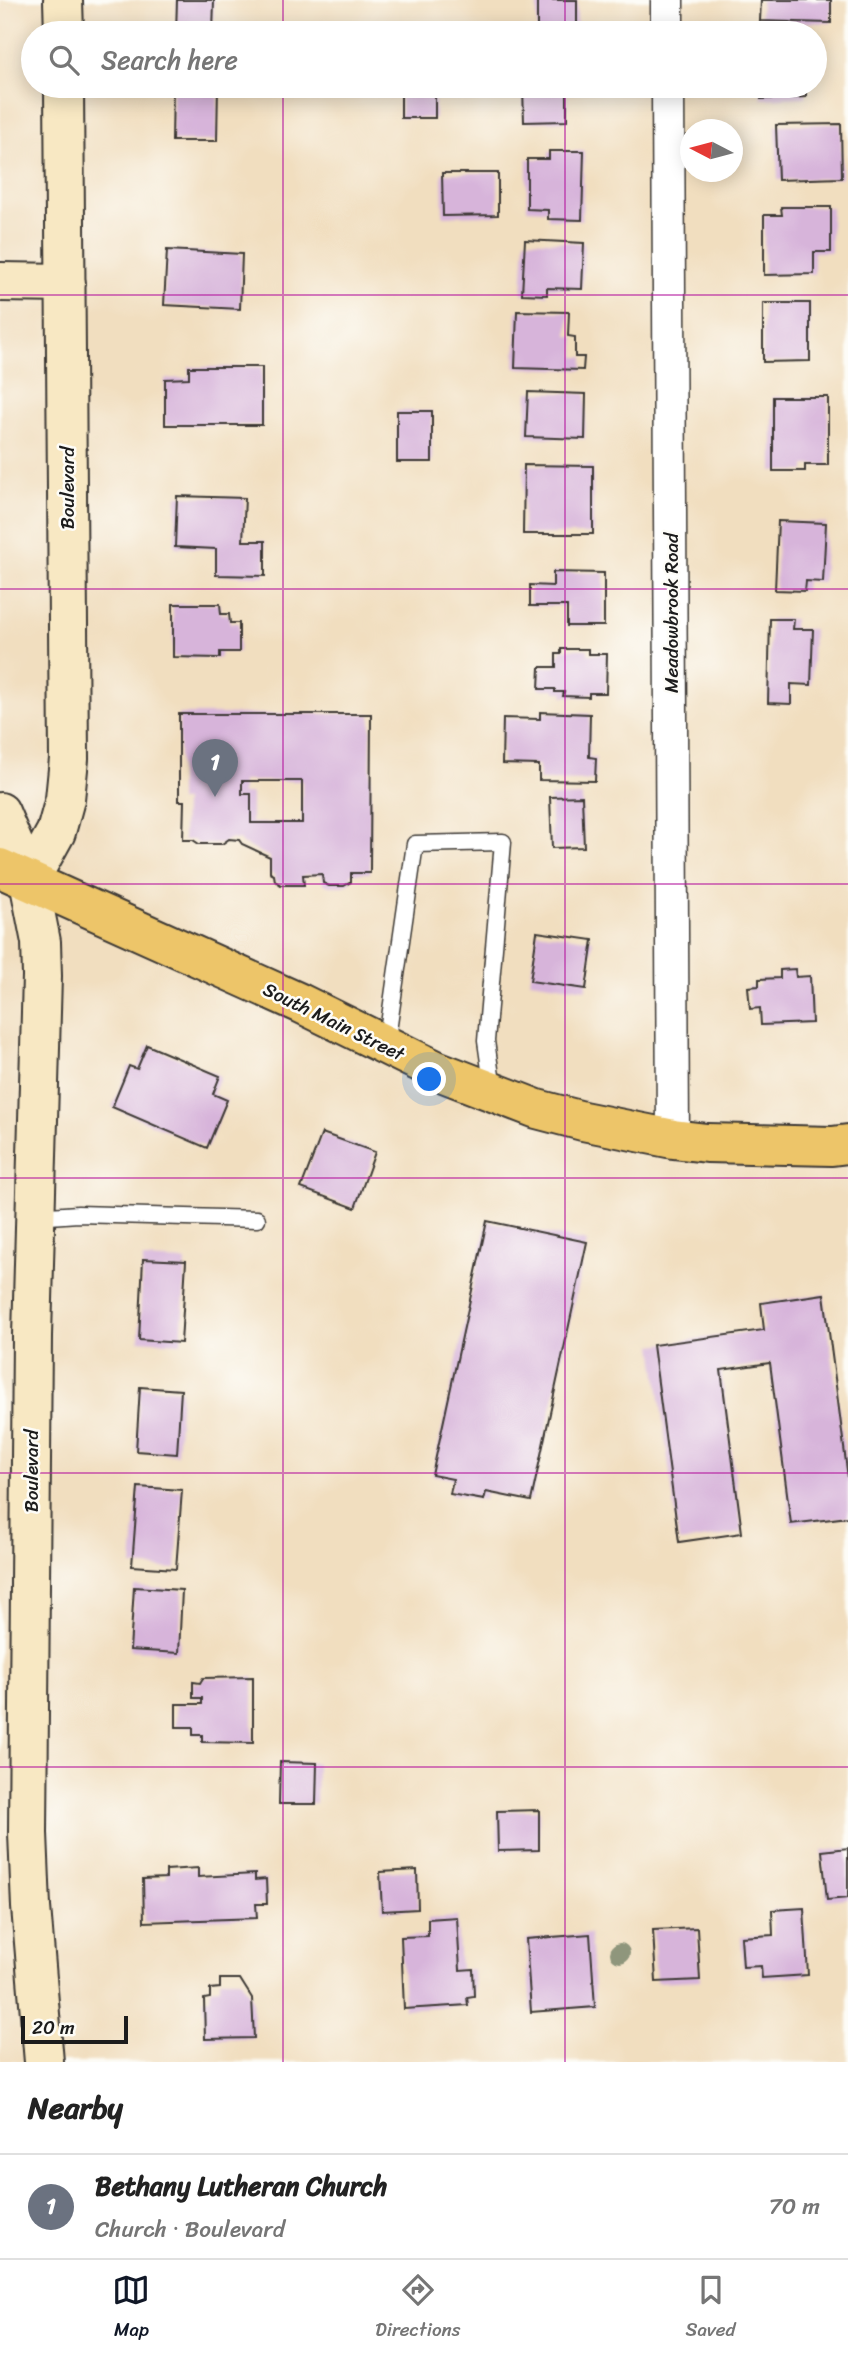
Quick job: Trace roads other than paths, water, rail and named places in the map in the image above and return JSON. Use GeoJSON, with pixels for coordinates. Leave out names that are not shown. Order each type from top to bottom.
{"type":"FeatureCollection","features":[{"type":"Feature","properties":{"kind":"main road"},"geometry":{"type":"LineString","coordinates":[[63,0],[64,21]]}},
{"type":"Feature","properties":{"kind":"main road","name":"Boulevard"},"geometry":{"type":"LineString","coordinates":[[14,874],[56,832],[65,799],[69,759],[64,98]]}},
{"type":"Feature","properties":{"kind":"main road"},"geometry":{"type":"LineString","coordinates":[[0,282],[66,283]]}},
{"type":"Feature","properties":{"kind":"main road","name":"Boulevard"},"geometry":{"type":"LineString","coordinates":[[0,812],[14,874],[41,942],[28,1833],[31,1907],[44,2062]]}},
{"type":"Feature","properties":{"kind":"main road","name":"South Main Street"},"geometry":{"type":"LineString","coordinates":[[14,874],[300,1003],[436,1070],[537,1109],[583,1121],[706,1143],[832,1146],[848,1144]]}},
{"type":"Feature","properties":{"kind":"street"},"geometry":{"type":"LineString","coordinates":[[667,0],[667,21]]}},
{"type":"Feature","properties":{"kind":"street","name":"Meadowbrook Road"},"geometry":{"type":"LineString","coordinates":[[668,98],[673,1139]]}},
{"type":"Feature","properties":{"kind":"lane"},"geometry":{"type":"LineString","coordinates":[[386,1045],[415,844],[503,842],[486,1041],[494,1093]]}},
{"type":"Feature","properties":{"kind":"lane"},"geometry":{"type":"LineString","coordinates":[[35,1217],[78,1214],[257,1219]]}},
{"type":"Feature","properties":{"kind":"place","name":"Bethany Lutheran Church"},"geometry":{"type":"Point","coordinates":[215,797]}}]}
